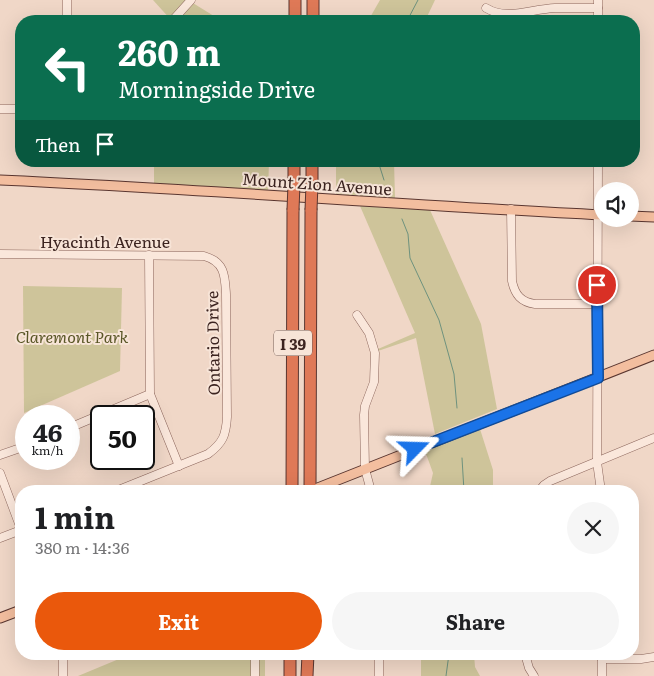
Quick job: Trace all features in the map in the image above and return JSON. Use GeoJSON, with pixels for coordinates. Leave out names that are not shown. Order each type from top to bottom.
{"type":"FeatureCollection","features":[{"type":"Feature","properties":{"kind":"highway"},"geometry":{"type":"LineString","coordinates":[[295,0],[295,15]]}},
{"type":"Feature","properties":{"kind":"highway"},"geometry":{"type":"LineString","coordinates":[[313,0],[313,15]]}},
{"type":"Feature","properties":{"kind":"highway","name":"I 39"},"geometry":{"type":"LineString","coordinates":[[292,485],[294,167]]}},
{"type":"Feature","properties":{"kind":"highway","name":"I 39"},"geometry":{"type":"LineString","coordinates":[[310,485],[312,167]]}},
{"type":"Feature","properties":{"kind":"highway"},"geometry":{"type":"LineString","coordinates":[[290,660],[290,676]]}},
{"type":"Feature","properties":{"kind":"highway"},"geometry":{"type":"LineString","coordinates":[[307,676],[308,660]]}},
{"type":"Feature","properties":{"kind":"main road","name":"Mount Zion Avenue"},"geometry":{"type":"LineString","coordinates":[[0,180],[594,214]]}},
{"type":"Feature","properties":{"kind":"main road"},"geometry":{"type":"LineString","coordinates":[[639,216],[654,217]]}},
{"type":"Feature","properties":{"kind":"main road"},"geometry":{"type":"LineString","coordinates":[[325,485],[654,355]]}},
{"type":"Feature","properties":{"kind":"main road"},"geometry":{"type":"LineString","coordinates":[[0,618],[15,612]]}},
{"type":"Feature","properties":{"kind":"street"},"geometry":{"type":"LineString","coordinates":[[66,0],[67,15]]}},
{"type":"Feature","properties":{"kind":"street"},"geometry":{"type":"LineString","coordinates":[[177,15],[191,0]]}},
{"type":"Feature","properties":{"kind":"street"},"geometry":{"type":"LineString","coordinates":[[486,8],[493,13],[514,15],[554,8],[598,4]]}},
{"type":"Feature","properties":{"kind":"street"},"geometry":{"type":"LineString","coordinates":[[0,109],[15,109]]}},
{"type":"Feature","properties":{"kind":"street"},"geometry":{"type":"LineString","coordinates":[[598,167],[599,182]]}},
{"type":"Feature","properties":{"kind":"street"},"geometry":{"type":"LineString","coordinates":[[512,209],[512,281],[517,296],[526,302],[535,304],[597,304]]}},
{"type":"Feature","properties":{"kind":"street"},"geometry":{"type":"LineString","coordinates":[[600,227],[597,304],[597,462],[600,485]]}},
{"type":"Feature","properties":{"kind":"street","name":"Hyacinth Avenue"},"geometry":{"type":"LineString","coordinates":[[0,254],[209,257]]}},
{"type":"Feature","properties":{"kind":"street"},"geometry":{"type":"LineString","coordinates":[[131,485],[179,466],[150,394],[149,255]]}},
{"type":"Feature","properties":{"kind":"street","name":"Ontario Drive"},"geometry":{"type":"LineString","coordinates":[[179,466],[208,454],[217,447],[225,434],[227,417],[226,294],[224,274],[221,266],[209,257]]}},
{"type":"Feature","properties":{"kind":"street"},"geometry":{"type":"LineString","coordinates":[[357,315],[370,333],[375,353],[374,382],[364,409],[365,469],[369,485]]}},
{"type":"Feature","properties":{"kind":"street"},"geometry":{"type":"LineString","coordinates":[[80,423],[150,394]]}},
{"type":"Feature","properties":{"kind":"street"},"geometry":{"type":"LineString","coordinates":[[544,485],[550,480],[654,438]]}},
{"type":"Feature","properties":{"kind":"street"},"geometry":{"type":"LineString","coordinates":[[0,455],[15,450]]}},
{"type":"Feature","properties":{"kind":"street"},"geometry":{"type":"LineString","coordinates":[[0,473],[15,513]]}},
{"type":"Feature","properties":{"kind":"street"},"geometry":{"type":"LineString","coordinates":[[0,538],[15,532]]}},
{"type":"Feature","properties":{"kind":"street"},"geometry":{"type":"LineString","coordinates":[[639,660],[654,657]]}},
{"type":"Feature","properties":{"kind":"street"},"geometry":{"type":"LineString","coordinates":[[63,660],[63,676]]}},
{"type":"Feature","properties":{"kind":"street"},"geometry":{"type":"LineString","coordinates":[[255,660],[255,676]]}},
{"type":"Feature","properties":{"kind":"street"},"geometry":{"type":"LineString","coordinates":[[378,676],[379,660]]}},
{"type":"Feature","properties":{"kind":"street"},"geometry":{"type":"LineString","coordinates":[[527,660],[534,676]]}},
{"type":"Feature","properties":{"kind":"street"},"geometry":{"type":"LineString","coordinates":[[602,660],[602,676]]}},
{"type":"Feature","properties":{"kind":"green space"},"geometry":{"type":"Polygon","coordinates":[[[153,0],[188,0],[212,15],[167,15],[153,0]]]}},
{"type":"Feature","properties":{"kind":"green space"},"geometry":{"type":"Polygon","coordinates":[[[380,0],[435,0],[428,15],[371,15],[380,0]]]}},
{"type":"Feature","properties":{"kind":"green space"},"geometry":{"type":"Polygon","coordinates":[[[154,167],[269,167],[268,195],[154,187],[154,167]]]}},
{"type":"Feature","properties":{"kind":"green space"},"geometry":{"type":"Polygon","coordinates":[[[336,167],[394,167],[395,198],[336,194],[336,167]]]}},
{"type":"Feature","properties":{"kind":"green space"},"geometry":{"type":"Polygon","coordinates":[[[360,206],[430,210],[481,324],[497,409],[435,434],[416,338],[378,351],[378,349],[415,333],[360,206]]]}},
{"type":"Feature","properties":{"kind":"green space","name":"Claremont Park"},"geometry":{"type":"Polygon","coordinates":[[[23,286],[122,288],[120,371],[42,405],[24,405],[23,286]]]}},
{"type":"Feature","properties":{"kind":"green space"},"geometry":{"type":"Polygon","coordinates":[[[480,429],[493,470],[493,485],[430,485],[433,473],[425,451],[480,429]]]}},
{"type":"Feature","properties":{"kind":"green space"},"geometry":{"type":"Polygon","coordinates":[[[117,660],[265,660],[265,676],[78,676],[117,660]]]}},
{"type":"Feature","properties":{"kind":"green space"},"geometry":{"type":"Polygon","coordinates":[[[421,660],[474,660],[475,667],[480,676],[421,676],[421,660]]]}},
{"type":"Feature","properties":{"kind":"waterway"},"geometry":{"type":"LineString","coordinates":[[410,15],[418,0]]}},
{"type":"Feature","properties":{"kind":"waterway"},"geometry":{"type":"LineString","coordinates":[[380,167],[384,180]]}},
{"type":"Feature","properties":{"kind":"waterway"},"geometry":{"type":"LineString","coordinates":[[402,219],[408,234],[410,258],[439,320],[454,374],[457,408]]}},
{"type":"Feature","properties":{"kind":"waterway"},"geometry":{"type":"LineString","coordinates":[[462,458],[464,485]]}},
{"type":"Feature","properties":{"kind":"waterway"},"geometry":{"type":"LineString","coordinates":[[446,676],[448,660]]}},
{"type":"Feature","properties":{"kind":"route"},"geometry":{"type":"LineString","coordinates":[[415,449],[598,378],[597,285]]}}]}
